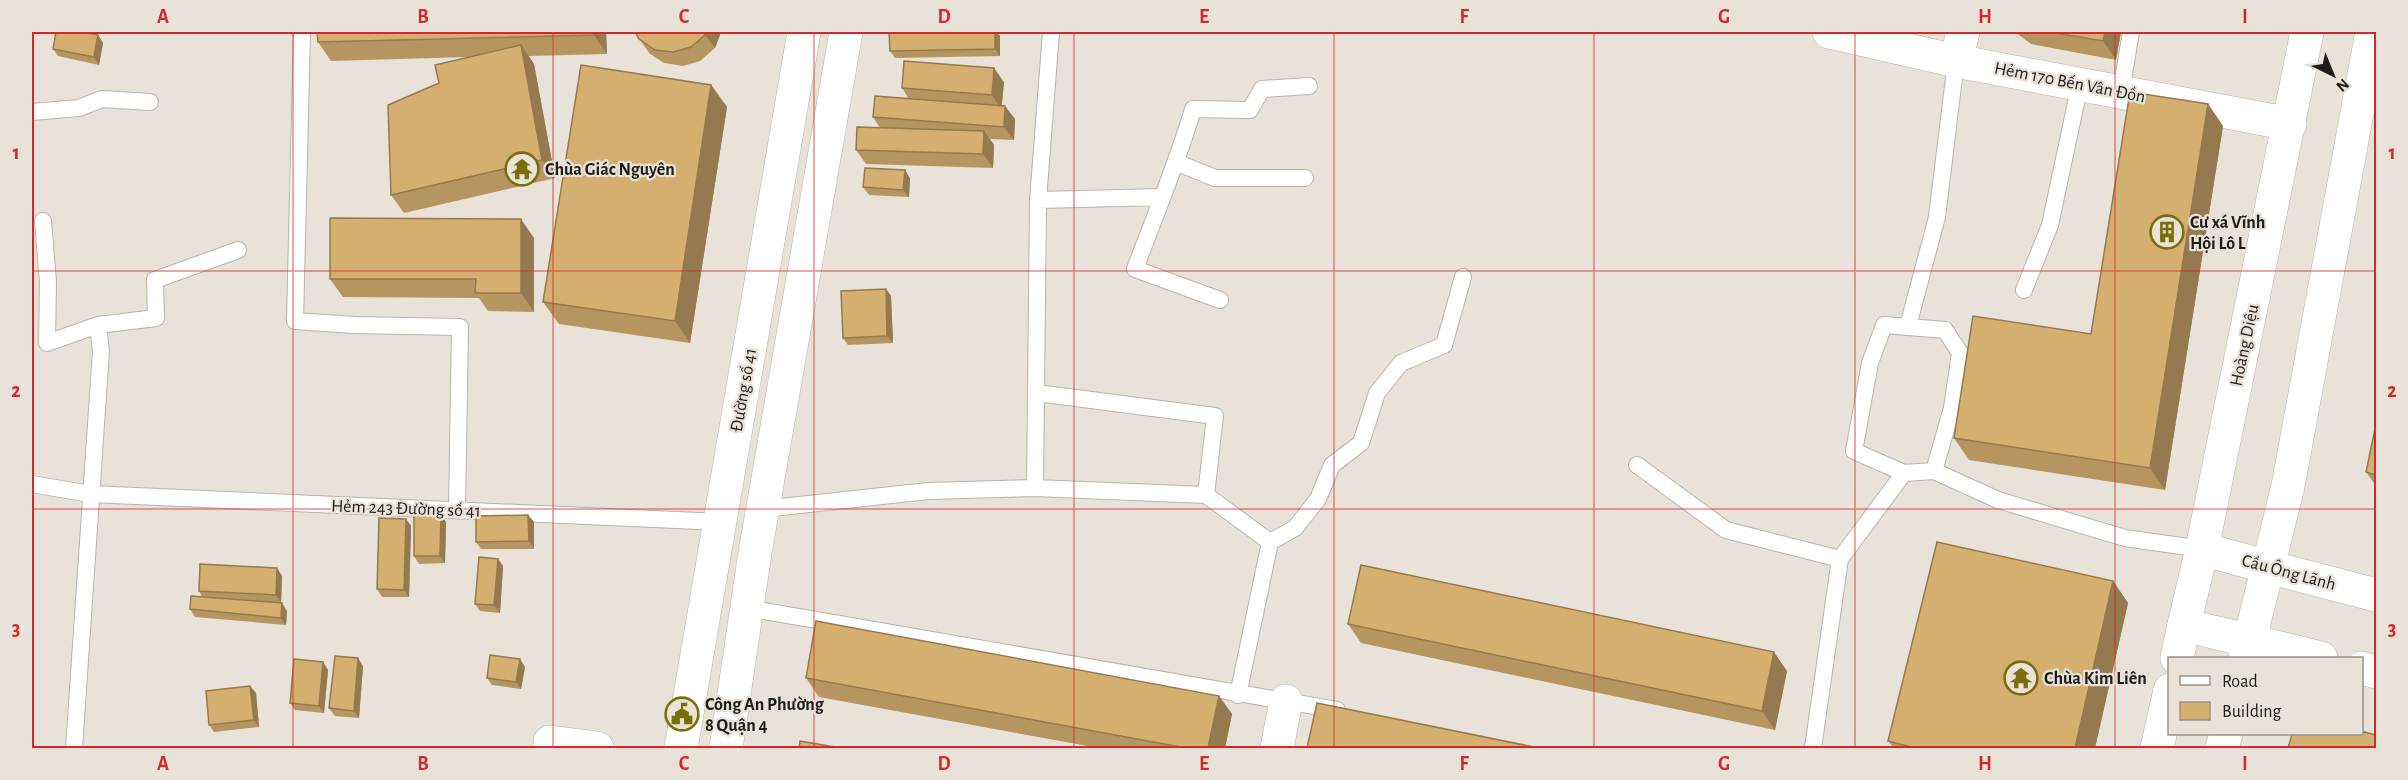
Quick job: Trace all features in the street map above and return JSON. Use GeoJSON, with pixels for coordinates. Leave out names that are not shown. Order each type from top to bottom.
{"type":"FeatureCollection","features":[{"type":"Feature","properties":{"kind":"street","name":"Đường số 41"},"geometry":{"type":"LineString","coordinates":[[681,748],[804,32]]}},
{"type":"Feature","properties":{"kind":"street"},"geometry":{"type":"LineString","coordinates":[[726,748],[763,509],[846,32]]}},
{"type":"Feature","properties":{"kind":"street","name":"Hẻm 170 Bến Vân Đồn"},"geometry":{"type":"LineString","coordinates":[[1829,32],[1960,46],[2080,84],[2290,124]]}},
{"type":"Feature","properties":{"kind":"street","name":"Hoàng Diệu"},"geometry":{"type":"LineString","coordinates":[[2177,657],[2202,549],[2307,32]]}},
{"type":"Feature","properties":{"kind":"street"},"geometry":{"type":"LineString","coordinates":[[2247,650],[2288,486],[2372,32]]}},
{"type":"Feature","properties":{"kind":"street","name":"Cầu Ông Lãnh"},"geometry":{"type":"LineString","coordinates":[[2202,549],[2376,595]]}},
{"type":"Feature","properties":{"kind":"street"},"geometry":{"type":"LineString","coordinates":[[2184,625],[2247,650],[2312,657]]}},
{"type":"Feature","properties":{"kind":"street"},"geometry":{"type":"LineString","coordinates":[[2157,748],[2168,695]]}},
{"type":"Feature","properties":{"kind":"street"},"geometry":{"type":"LineString","coordinates":[[1277,748],[1286,701]]}},
{"type":"Feature","properties":{"kind":"street"},"geometry":{"type":"LineString","coordinates":[[550,742],[593,748]]}},
{"type":"Feature","properties":{"kind":"lane"},"geometry":{"type":"LineString","coordinates":[[302,32],[295,321],[354,326],[460,327],[457,510]]}},
{"type":"Feature","properties":{"kind":"lane"},"geometry":{"type":"LineString","coordinates":[[1035,488],[1038,200],[1052,32]]}},
{"type":"Feature","properties":{"kind":"lane"},"geometry":{"type":"LineString","coordinates":[[2121,92],[2131,32]]}},
{"type":"Feature","properties":{"kind":"lane"},"geometry":{"type":"LineString","coordinates":[[1908,326],[1937,217],[1960,46]]}},
{"type":"Feature","properties":{"kind":"lane"},"geometry":{"type":"LineString","coordinates":[[2024,290],[2050,225],[2080,84]]}},
{"type":"Feature","properties":{"kind":"lane"},"geometry":{"type":"LineString","coordinates":[[1220,300],[1135,269],[1162,197],[1178,163],[1193,109],[1250,110],[1262,89],[1309,86]]}},
{"type":"Feature","properties":{"kind":"lane"},"geometry":{"type":"LineString","coordinates":[[32,112],[79,108],[102,99],[150,102]]}},
{"type":"Feature","properties":{"kind":"lane"},"geometry":{"type":"LineString","coordinates":[[1178,163],[1215,178],[1305,178]]}},
{"type":"Feature","properties":{"kind":"lane"},"geometry":{"type":"LineString","coordinates":[[1038,200],[1162,197]]}},
{"type":"Feature","properties":{"kind":"lane"},"geometry":{"type":"LineString","coordinates":[[43,221],[48,282],[47,343],[98,325],[156,318],[154,280],[238,250]]}},
{"type":"Feature","properties":{"kind":"lane"},"geometry":{"type":"LineString","coordinates":[[1238,695],[1270,542],[1295,528],[1318,499],[1332,465],[1361,443],[1377,393],[1401,363],[1444,345],[1463,277]]}},
{"type":"Feature","properties":{"kind":"lane"},"geometry":{"type":"LineString","coordinates":[[74,748],[101,351],[98,325]]}},
{"type":"Feature","properties":{"kind":"lane"},"geometry":{"type":"LineString","coordinates":[[1934,471],[1952,408],[1960,353],[1945,330],[1884,325],[1870,363],[1854,451],[1904,473],[1934,471],[1998,500],[2125,538],[2202,549]]}},
{"type":"Feature","properties":{"kind":"lane"},"geometry":{"type":"LineString","coordinates":[[1037,393],[1215,416],[1206,495]]}},
{"type":"Feature","properties":{"kind":"lane"},"geometry":{"type":"LineString","coordinates":[[1636,465],[1726,530],[1840,559]]}},
{"type":"Feature","properties":{"kind":"lane"},"geometry":{"type":"LineString","coordinates":[[1813,748],[1840,559],[1904,473]]}},
{"type":"Feature","properties":{"kind":"lane","name":"Hẻm 243 Đường số 41"},"geometry":{"type":"LineString","coordinates":[[32,484],[90,494],[721,522]]}},
{"type":"Feature","properties":{"kind":"lane"},"geometry":{"type":"LineString","coordinates":[[763,509],[928,491],[1035,488],[1206,495],[1270,542]]}},
{"type":"Feature","properties":{"kind":"lane"},"geometry":{"type":"LineString","coordinates":[[747,608],[1355,714]]}},
{"type":"Feature","properties":{"kind":"building"},"geometry":{"type":"Polygon","coordinates":[[[56,32],[98,35],[94,57],[53,49],[56,32]]]}},
{"type":"Feature","properties":{"kind":"building"},"geometry":{"type":"Polygon","coordinates":[[[317,32],[594,32],[594,35],[318,42],[317,32]]]}},
{"type":"Feature","properties":{"kind":"building"},"geometry":{"type":"Polygon","coordinates":[[[635,32],[706,32],[691,47],[673,52],[655,50],[639,39],[635,32]]]}},
{"type":"Feature","properties":{"kind":"building"},"geometry":{"type":"Polygon","coordinates":[[[889,32],[995,32],[995,49],[890,51],[889,32]]]}},
{"type":"Feature","properties":{"kind":"building"},"geometry":{"type":"Polygon","coordinates":[[[2050,32],[2105,32],[2103,41],[2050,32]]]}},
{"type":"Feature","properties":{"kind":"building"},"geometry":{"type":"Polygon","coordinates":[[[521,45],[542,160],[391,195],[388,105],[439,83],[435,65],[521,45]]]}},
{"type":"Feature","properties":{"kind":"building"},"geometry":{"type":"Polygon","coordinates":[[[904,61],[994,68],[992,95],[902,88],[904,61]]]}},
{"type":"Feature","properties":{"kind":"building"},"geometry":{"type":"Polygon","coordinates":[[[581,65],[711,85],[675,321],[543,302],[581,65]]]}},
{"type":"Feature","properties":{"kind":"building","name":"Cư xá Vĩnh Hội Lô L"},"geometry":{"type":"Polygon","coordinates":[[[2130,92],[2208,104],[2150,468],[1954,438],[1973,316],[2091,334],[2130,92]]]}},
{"type":"Feature","properties":{"kind":"building"},"geometry":{"type":"Polygon","coordinates":[[[875,96],[1005,106],[1004,127],[873,117],[875,96]]]}},
{"type":"Feature","properties":{"kind":"building"},"geometry":{"type":"Polygon","coordinates":[[[857,127],[984,131],[983,154],[856,150],[857,127]]]}},
{"type":"Feature","properties":{"kind":"building"},"geometry":{"type":"Polygon","coordinates":[[[865,168],[905,170],[903,190],[863,187],[865,168]]]}},
{"type":"Feature","properties":{"kind":"building"},"geometry":{"type":"Polygon","coordinates":[[[330,218],[521,219],[521,293],[475,293],[476,279],[330,279],[330,218]]]}},
{"type":"Feature","properties":{"kind":"building"},"geometry":{"type":"Polygon","coordinates":[[[886,289],[887,336],[843,338],[841,291],[886,289]]]}},
{"type":"Feature","properties":{"kind":"building"},"geometry":{"type":"Polygon","coordinates":[[[2376,424],[2376,475],[2366,472],[2376,424]]]}},
{"type":"Feature","properties":{"kind":"building"},"geometry":{"type":"Polygon","coordinates":[[[414,515],[441,515],[440,556],[414,556],[414,515]]]}},
{"type":"Feature","properties":{"kind":"building"},"geometry":{"type":"Polygon","coordinates":[[[528,515],[529,541],[476,542],[476,516],[528,515]]]}},
{"type":"Feature","properties":{"kind":"building"},"geometry":{"type":"Polygon","coordinates":[[[379,518],[406,519],[404,590],[377,589],[379,518]]]}},
{"type":"Feature","properties":{"kind":"building","name":"Chùa Kim Liên"},"geometry":{"type":"Polygon","coordinates":[[[1937,542],[2113,581],[2075,748],[1915,748],[1888,741],[1937,542]]]}},
{"type":"Feature","properties":{"kind":"building"},"geometry":{"type":"Polygon","coordinates":[[[479,557],[498,559],[494,605],[475,604],[479,557]]]}},
{"type":"Feature","properties":{"kind":"building"},"geometry":{"type":"Polygon","coordinates":[[[200,564],[277,568],[276,595],[199,591],[200,564]]]}},
{"type":"Feature","properties":{"kind":"building"},"geometry":{"type":"Polygon","coordinates":[[[1361,565],[1774,652],[1762,711],[1348,624],[1361,565]]]}},
{"type":"Feature","properties":{"kind":"building"},"geometry":{"type":"Polygon","coordinates":[[[191,596],[282,603],[281,618],[190,609],[191,596]]]}},
{"type":"Feature","properties":{"kind":"building"},"geometry":{"type":"Polygon","coordinates":[[[816,621],[1219,696],[1208,748],[1186,748],[806,678],[816,621]]]}},
{"type":"Feature","properties":{"kind":"building"},"geometry":{"type":"Polygon","coordinates":[[[490,655],[520,659],[516,682],[487,678],[490,655]]]}},
{"type":"Feature","properties":{"kind":"building"},"geometry":{"type":"Polygon","coordinates":[[[335,656],[358,658],[354,711],[329,708],[335,656]]]}},
{"type":"Feature","properties":{"kind":"building"},"geometry":{"type":"Polygon","coordinates":[[[294,659],[323,662],[319,706],[290,703],[294,659]]]}},
{"type":"Feature","properties":{"kind":"building"},"geometry":{"type":"Polygon","coordinates":[[[250,686],[254,720],[209,725],[206,691],[250,686]]]}},
{"type":"Feature","properties":{"kind":"building"},"geometry":{"type":"Polygon","coordinates":[[[1317,703],[1539,748],[1307,748],[1317,703]]]}},
{"type":"Feature","properties":{"kind":"building"},"geometry":{"type":"Polygon","coordinates":[[[2363,732],[2376,735],[2376,748],[2288,748],[2292,735],[2363,735],[2363,732]]]}},
{"type":"Feature","properties":{"kind":"building"},"geometry":{"type":"Polygon","coordinates":[[[800,741],[841,748],[799,748],[800,741]]]}},
{"type":"Feature","properties":{"kind":"place","name":"Chùa Giác Nguyên"},"geometry":{"type":"Point","coordinates":[522,169]}},
{"type":"Feature","properties":{"kind":"place","name":"Cư xá Vĩnh Hội Lô L"},"geometry":{"type":"Point","coordinates":[2167,232]}},
{"type":"Feature","properties":{"kind":"place","name":"Chùa Kim Liên"},"geometry":{"type":"Point","coordinates":[2021,678]}},
{"type":"Feature","properties":{"kind":"place","name":"Công An Phường 8 Quận 4"},"geometry":{"type":"Point","coordinates":[682,714]}}]}
